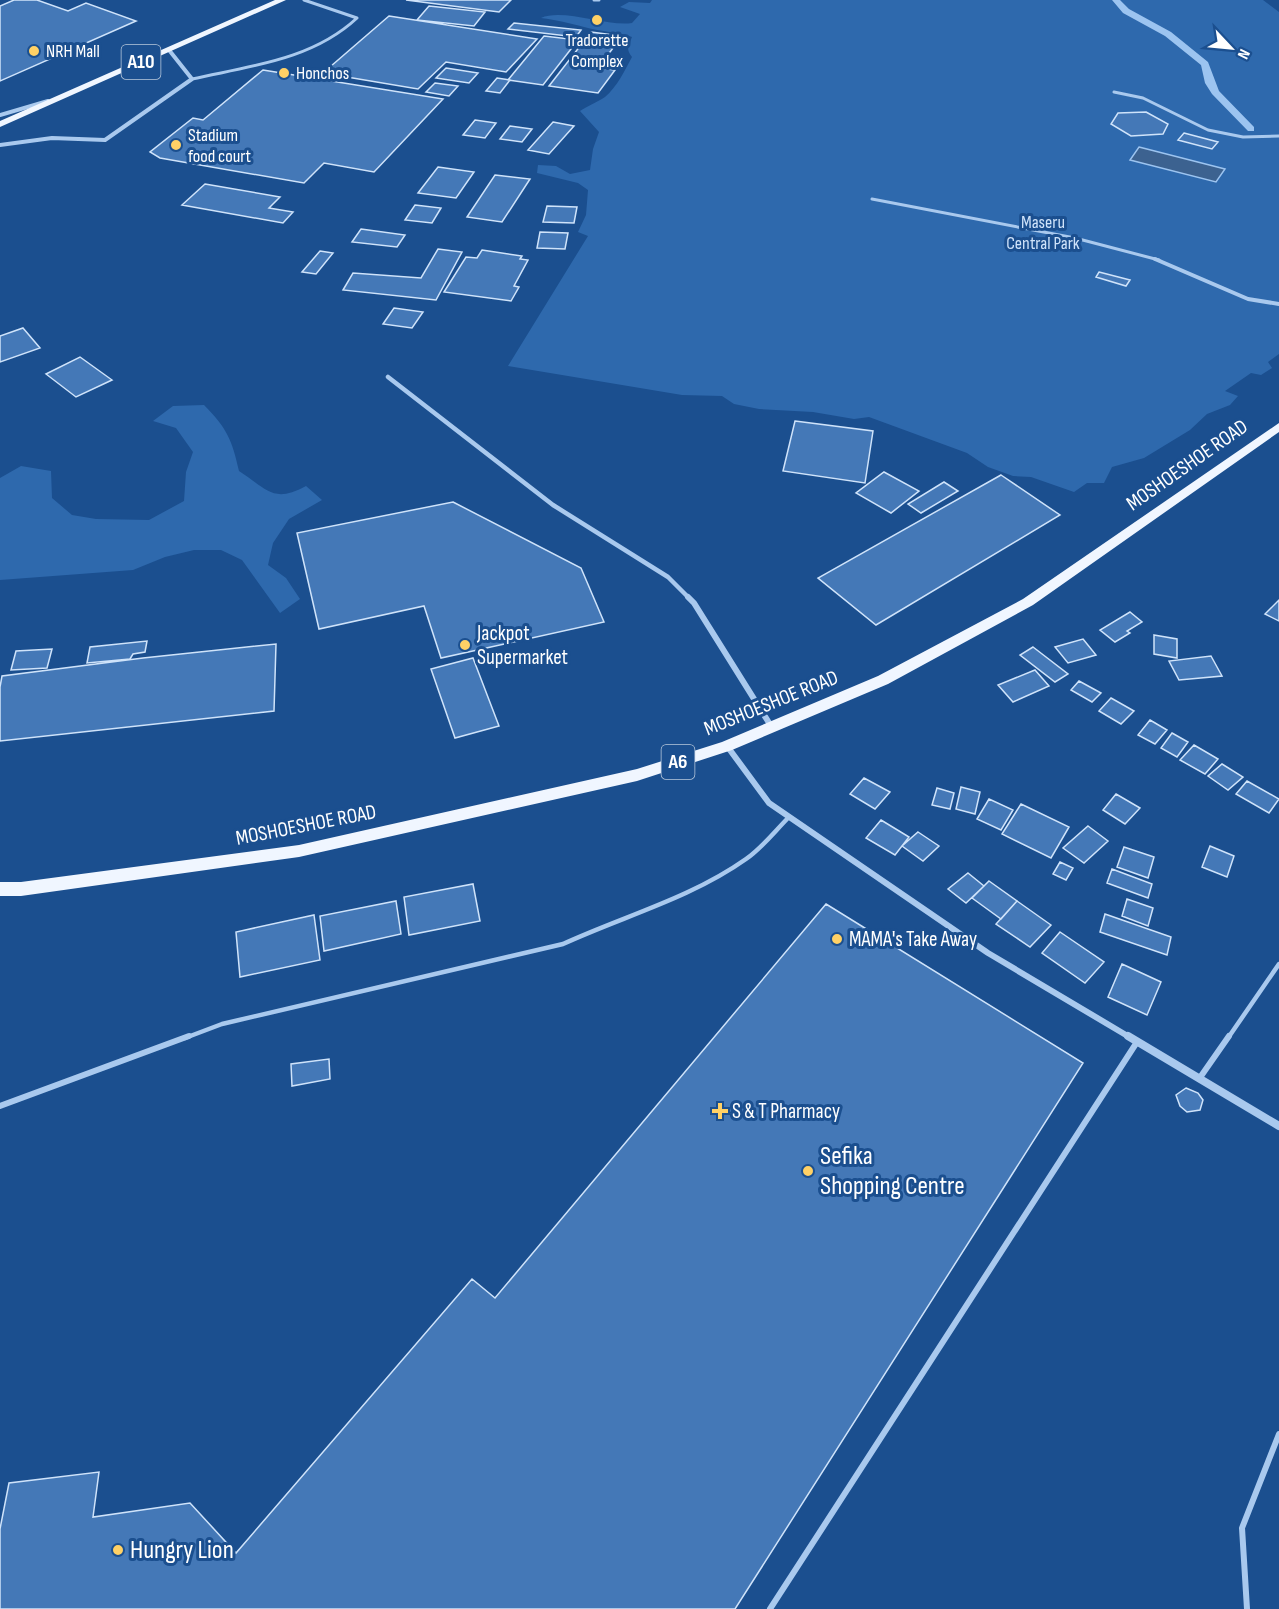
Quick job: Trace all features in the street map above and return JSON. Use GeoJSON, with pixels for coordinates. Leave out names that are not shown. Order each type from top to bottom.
{"type":"FeatureCollection","features":[{"type":"Feature","properties":{"kind":"main road","name":"A10"},"geometry":{"type":"LineString","coordinates":[[0,124],[282,0]]}},
{"type":"Feature","properties":{"kind":"main road","name":"MOSHOESHOE ROAD"},"geometry":{"type":"LineString","coordinates":[[0,889],[21,889],[299,851],[637,775],[727,746],[883,680],[1028,602],[1279,427]]}},
{"type":"Feature","properties":{"kind":"street"},"geometry":{"type":"LineString","coordinates":[[0,145],[52,138],[105,140],[192,79],[169,50]]}},
{"type":"Feature","properties":{"kind":"street"},"geometry":{"type":"LineString","coordinates":[[0,115],[70,94]]}},
{"type":"Feature","properties":{"kind":"street"},"geometry":{"type":"LineString","coordinates":[[388,377],[554,505],[668,578],[694,603],[771,726]]}},
{"type":"Feature","properties":{"kind":"street"},"geometry":{"type":"LineString","coordinates":[[727,746],[769,803],[789,817],[988,953],[1279,1126]]}},
{"type":"Feature","properties":{"kind":"lane"},"geometry":{"type":"LineString","coordinates":[[192,79],[301,54],[343,31],[357,18],[304,0]]}},
{"type":"Feature","properties":{"kind":"lane"},"geometry":{"type":"LineString","coordinates":[[594,0],[599,0]]}},
{"type":"Feature","properties":{"kind":"lane"},"geometry":{"type":"LineString","coordinates":[[1114,92],[1143,98],[1208,129],[1243,138],[1279,136]]}},
{"type":"Feature","properties":{"kind":"lane"},"geometry":{"type":"LineString","coordinates":[[873,199],[940,214],[993,221],[1153,258],[1248,299],[1279,304]]}},
{"type":"Feature","properties":{"kind":"lane"},"geometry":{"type":"LineString","coordinates":[[0,1106],[222,1024],[563,944],[612,922],[692,892],[748,858],[789,817]]}},
{"type":"Feature","properties":{"kind":"lane"},"geometry":{"type":"LineString","coordinates":[[1199,1079],[1279,964]]}},
{"type":"Feature","properties":{"kind":"lane"},"geometry":{"type":"LineString","coordinates":[[770,1609],[1137,1042]]}},
{"type":"Feature","properties":{"kind":"lane"},"geometry":{"type":"LineString","coordinates":[[1247,1609],[1242,1528],[1279,1434]]}},
{"type":"Feature","properties":{"kind":"green space","name":"Maseru Central Park"},"geometry":{"type":"Polygon","coordinates":[[[652,0],[1263,0],[1279,12],[1279,354],[1268,362],[1272,368],[1261,375],[1251,373],[1225,391],[1238,396],[1230,405],[1207,414],[1190,430],[1144,458],[1112,467],[1104,483],[1087,483],[1074,492],[1031,477],[1013,476],[988,467],[967,453],[869,417],[854,419],[813,412],[759,409],[734,404],[722,396],[682,395],[508,366],[588,236],[578,232],[586,215],[588,190],[578,183],[537,173],[538,165],[556,166],[570,174],[590,170],[593,149],[599,132],[580,111],[609,93],[632,57],[628,49],[632,37],[541,18],[561,15],[622,24],[632,23],[640,14],[620,7],[629,2],[650,3],[652,0]]]}},
{"type":"Feature","properties":{"kind":"green space"},"geometry":{"type":"Polygon","coordinates":[[[204,405],[228,435],[239,471],[271,492],[286,494],[306,486],[322,500],[289,519],[273,543],[268,565],[286,578],[300,599],[280,613],[242,560],[221,550],[194,550],[165,557],[133,570],[0,580],[0,478],[21,466],[51,471],[52,498],[72,515],[96,519],[149,520],[184,501],[186,472],[193,452],[176,428],[153,421],[173,406],[204,405]]]}},
{"type":"Feature","properties":{"kind":"shaded area"},"geometry":{"type":"Polygon","coordinates":[[[1139,147],[1225,169],[1216,182],[1130,160],[1139,147]]]}},
{"type":"Feature","properties":{"kind":"building","name":"NRH Mall"},"geometry":{"type":"Polygon","coordinates":[[[14,0],[37,0],[68,11],[86,3],[136,21],[0,81],[0,6],[14,0]]]}},
{"type":"Feature","properties":{"kind":"building"},"geometry":{"type":"Polygon","coordinates":[[[406,0],[511,0],[499,12],[406,0]]]}},
{"type":"Feature","properties":{"kind":"building"},"geometry":{"type":"Polygon","coordinates":[[[429,6],[485,12],[474,26],[417,20],[429,6]]]}},
{"type":"Feature","properties":{"kind":"building"},"geometry":{"type":"Polygon","coordinates":[[[389,16],[537,39],[506,72],[446,62],[418,89],[323,73],[389,16]]]}},
{"type":"Feature","properties":{"kind":"building"},"geometry":{"type":"Polygon","coordinates":[[[514,23],[581,30],[576,37],[508,29],[514,23]]]}},
{"type":"Feature","properties":{"kind":"building"},"geometry":{"type":"Polygon","coordinates":[[[591,32],[622,36],[598,68],[615,70],[598,93],[549,86],[591,32]]]}},
{"type":"Feature","properties":{"kind":"building"},"geometry":{"type":"Polygon","coordinates":[[[544,36],[578,40],[543,85],[508,80],[544,36]]]}},
{"type":"Feature","properties":{"kind":"building"},"geometry":{"type":"Polygon","coordinates":[[[446,68],[478,73],[469,83],[436,78],[446,68]]]}},
{"type":"Feature","properties":{"kind":"building"},"geometry":{"type":"Polygon","coordinates":[[[263,70],[443,99],[374,172],[324,163],[304,183],[160,158],[150,152],[193,118],[203,120],[263,70]]]}},
{"type":"Feature","properties":{"kind":"building"},"geometry":{"type":"Polygon","coordinates":[[[497,78],[510,80],[500,93],[486,91],[497,78]]]}},
{"type":"Feature","properties":{"kind":"building"},"geometry":{"type":"Polygon","coordinates":[[[435,83],[458,86],[449,96],[426,92],[435,83]]]}},
{"type":"Feature","properties":{"kind":"building"},"geometry":{"type":"Polygon","coordinates":[[[1146,112],[1168,124],[1163,134],[1131,136],[1111,124],[1118,113],[1146,112]]]}},
{"type":"Feature","properties":{"kind":"building"},"geometry":{"type":"Polygon","coordinates":[[[475,120],[496,123],[485,138],[463,135],[475,120]]]}},
{"type":"Feature","properties":{"kind":"building"},"geometry":{"type":"Polygon","coordinates":[[[553,122],[574,126],[549,154],[528,150],[553,122]]]}},
{"type":"Feature","properties":{"kind":"building"},"geometry":{"type":"Polygon","coordinates":[[[510,126],[532,129],[522,142],[500,139],[510,126]]]}},
{"type":"Feature","properties":{"kind":"building"},"geometry":{"type":"Polygon","coordinates":[[[1184,133],[1218,142],[1212,149],[1178,140],[1184,133]]]}},
{"type":"Feature","properties":{"kind":"building"},"geometry":{"type":"Polygon","coordinates":[[[438,167],[474,172],[456,198],[418,193],[438,167]]]}},
{"type":"Feature","properties":{"kind":"building"},"geometry":{"type":"Polygon","coordinates":[[[495,175],[530,179],[502,222],[467,217],[495,175]]]}},
{"type":"Feature","properties":{"kind":"building"},"geometry":{"type":"Polygon","coordinates":[[[205,184],[280,197],[269,208],[293,212],[283,223],[182,205],[205,184]]]}},
{"type":"Feature","properties":{"kind":"building"},"geometry":{"type":"Polygon","coordinates":[[[415,205],[441,208],[432,223],[405,220],[415,205]]]}},
{"type":"Feature","properties":{"kind":"building"},"geometry":{"type":"Polygon","coordinates":[[[547,206],[577,207],[574,223],[543,222],[547,206]]]}},
{"type":"Feature","properties":{"kind":"building"},"geometry":{"type":"Polygon","coordinates":[[[361,229],[405,235],[397,247],[352,242],[361,229]]]}},
{"type":"Feature","properties":{"kind":"building"},"geometry":{"type":"Polygon","coordinates":[[[540,232],[568,233],[565,249],[537,248],[540,232]]]}},
{"type":"Feature","properties":{"kind":"building"},"geometry":{"type":"Polygon","coordinates":[[[438,249],[462,252],[436,300],[343,290],[353,273],[421,278],[438,249]]]}},
{"type":"Feature","properties":{"kind":"building"},"geometry":{"type":"Polygon","coordinates":[[[482,250],[522,256],[520,259],[528,260],[514,286],[519,287],[511,301],[444,292],[466,257],[477,258],[482,250]]]}},
{"type":"Feature","properties":{"kind":"building"},"geometry":{"type":"Polygon","coordinates":[[[320,251],[333,253],[316,274],[302,272],[320,251]]]}},
{"type":"Feature","properties":{"kind":"building"},"geometry":{"type":"Polygon","coordinates":[[[1099,272],[1130,280],[1126,286],[1096,277],[1099,272]]]}},
{"type":"Feature","properties":{"kind":"building"},"geometry":{"type":"Polygon","coordinates":[[[394,308],[423,312],[412,328],[383,324],[394,308]]]}},
{"type":"Feature","properties":{"kind":"building"},"geometry":{"type":"Polygon","coordinates":[[[23,328],[40,348],[0,362],[0,336],[23,328]]]}},
{"type":"Feature","properties":{"kind":"building"},"geometry":{"type":"Polygon","coordinates":[[[80,357],[112,380],[76,397],[46,374],[80,357]]]}},
{"type":"Feature","properties":{"kind":"building"},"geometry":{"type":"Polygon","coordinates":[[[795,421],[873,431],[865,483],[783,471],[795,421]]]}},
{"type":"Feature","properties":{"kind":"building"},"geometry":{"type":"Polygon","coordinates":[[[884,472],[919,491],[891,513],[856,493],[884,472]]]}},
{"type":"Feature","properties":{"kind":"building"},"geometry":{"type":"Polygon","coordinates":[[[1001,475],[1060,515],[876,625],[818,578],[1001,475]]]}},
{"type":"Feature","properties":{"kind":"building"},"geometry":{"type":"Polygon","coordinates":[[[944,482],[958,491],[921,513],[908,504],[944,482]]]}},
{"type":"Feature","properties":{"kind":"building"},"geometry":{"type":"Polygon","coordinates":[[[453,502],[581,568],[604,622],[441,658],[424,606],[319,629],[297,533],[453,502]]]}},
{"type":"Feature","properties":{"kind":"building"},"geometry":{"type":"Polygon","coordinates":[[[1279,600],[1279,621],[1265,614],[1279,600]]]}},
{"type":"Feature","properties":{"kind":"building"},"geometry":{"type":"Polygon","coordinates":[[[1130,612],[1142,622],[1115,642],[1100,630],[1130,612]]]}},
{"type":"Feature","properties":{"kind":"building"},"geometry":{"type":"Polygon","coordinates":[[[1154,635],[1177,639],[1177,658],[1154,654],[1154,635]]]}},
{"type":"Feature","properties":{"kind":"building"},"geometry":{"type":"Polygon","coordinates":[[[1083,639],[1096,655],[1068,663],[1055,647],[1083,639]]]}},
{"type":"Feature","properties":{"kind":"building"},"geometry":{"type":"Polygon","coordinates":[[[147,641],[145,652],[133,654],[130,659],[87,663],[90,647],[147,641]]]}},
{"type":"Feature","properties":{"kind":"building"},"geometry":{"type":"Polygon","coordinates":[[[276,644],[274,711],[0,741],[2,676],[276,644]]]}},
{"type":"Feature","properties":{"kind":"building"},"geometry":{"type":"Polygon","coordinates":[[[1033,647],[1068,674],[1055,682],[1020,655],[1033,647]]]}},
{"type":"Feature","properties":{"kind":"building"},"geometry":{"type":"Polygon","coordinates":[[[52,649],[47,668],[11,670],[16,651],[52,649]]]}},
{"type":"Feature","properties":{"kind":"building"},"geometry":{"type":"Polygon","coordinates":[[[1211,656],[1222,676],[1179,680],[1169,661],[1211,656]]]}},
{"type":"Feature","properties":{"kind":"building"},"geometry":{"type":"Polygon","coordinates":[[[473,658],[499,726],[455,738],[431,669],[473,658]]]}},
{"type":"Feature","properties":{"kind":"building"},"geometry":{"type":"Polygon","coordinates":[[[1035,670],[1049,686],[1013,702],[998,685],[1035,670]]]}},
{"type":"Feature","properties":{"kind":"building"},"geometry":{"type":"Polygon","coordinates":[[[1079,681],[1101,693],[1092,702],[1071,690],[1079,681]]]}},
{"type":"Feature","properties":{"kind":"building"},"geometry":{"type":"Polygon","coordinates":[[[1111,698],[1134,711],[1121,724],[1099,711],[1111,698]]]}},
{"type":"Feature","properties":{"kind":"building"},"geometry":{"type":"Polygon","coordinates":[[[1150,720],[1167,730],[1155,744],[1138,735],[1150,720]]]}},
{"type":"Feature","properties":{"kind":"building"},"geometry":{"type":"Polygon","coordinates":[[[1172,733],[1188,742],[1177,757],[1161,748],[1172,733]]]}},
{"type":"Feature","properties":{"kind":"building"},"geometry":{"type":"Polygon","coordinates":[[[1194,745],[1218,759],[1205,774],[1180,760],[1194,745]]]}},
{"type":"Feature","properties":{"kind":"building"},"geometry":{"type":"Polygon","coordinates":[[[1222,764],[1243,777],[1228,790],[1208,776],[1222,764]]]}},
{"type":"Feature","properties":{"kind":"building"},"geometry":{"type":"Polygon","coordinates":[[[864,778],[890,792],[875,809],[850,794],[864,778]]]}},
{"type":"Feature","properties":{"kind":"building"},"geometry":{"type":"Polygon","coordinates":[[[1247,781],[1279,799],[1269,813],[1236,794],[1247,781]]]}},
{"type":"Feature","properties":{"kind":"building"},"geometry":{"type":"Polygon","coordinates":[[[961,787],[980,792],[975,814],[956,809],[961,787]]]}},
{"type":"Feature","properties":{"kind":"building"},"geometry":{"type":"Polygon","coordinates":[[[937,788],[954,793],[950,809],[932,805],[937,788]]]}},
{"type":"Feature","properties":{"kind":"building"},"geometry":{"type":"Polygon","coordinates":[[[1116,794],[1140,808],[1125,824],[1103,810],[1116,794]]]}},
{"type":"Feature","properties":{"kind":"building"},"geometry":{"type":"Polygon","coordinates":[[[989,799],[1013,810],[1001,830],[977,819],[989,799]]]}},
{"type":"Feature","properties":{"kind":"building"},"geometry":{"type":"Polygon","coordinates":[[[1021,804],[1069,827],[1051,858],[1002,834],[1021,804]]]}},
{"type":"Feature","properties":{"kind":"building"},"geometry":{"type":"Polygon","coordinates":[[[881,820],[909,837],[895,855],[866,838],[881,820]]]}},
{"type":"Feature","properties":{"kind":"building"},"geometry":{"type":"Polygon","coordinates":[[[1088,826],[1108,841],[1084,863],[1063,848],[1088,826]]]}},
{"type":"Feature","properties":{"kind":"building"},"geometry":{"type":"Polygon","coordinates":[[[918,832],[939,846],[923,861],[902,846],[918,832]]]}},
{"type":"Feature","properties":{"kind":"building"},"geometry":{"type":"Polygon","coordinates":[[[1210,846],[1234,856],[1227,877],[1202,867],[1210,846]]]}},
{"type":"Feature","properties":{"kind":"building"},"geometry":{"type":"Polygon","coordinates":[[[1124,847],[1154,857],[1148,878],[1117,867],[1124,847]]]}},
{"type":"Feature","properties":{"kind":"building"},"geometry":{"type":"Polygon","coordinates":[[[1060,862],[1073,868],[1066,880],[1053,874],[1060,862]]]}},
{"type":"Feature","properties":{"kind":"building"},"geometry":{"type":"Polygon","coordinates":[[[1112,869],[1152,884],[1148,898],[1107,883],[1112,869]]]}},
{"type":"Feature","properties":{"kind":"building"},"geometry":{"type":"Polygon","coordinates":[[[968,873],[984,886],[966,903],[948,889],[968,873]]]}},
{"type":"Feature","properties":{"kind":"building"},"geometry":{"type":"Polygon","coordinates":[[[989,881],[1017,901],[1001,919],[972,898],[989,881]]]}},
{"type":"Feature","properties":{"kind":"building"},"geometry":{"type":"Polygon","coordinates":[[[473,884],[480,921],[409,935],[404,897],[473,884]]]}},
{"type":"Feature","properties":{"kind":"building"},"geometry":{"type":"Polygon","coordinates":[[[1127,899],[1153,908],[1148,926],[1122,916],[1127,899]]]}},
{"type":"Feature","properties":{"kind":"building"},"geometry":{"type":"Polygon","coordinates":[[[396,901],[401,934],[324,951],[320,916],[396,901]]]}},
{"type":"Feature","properties":{"kind":"building"},"geometry":{"type":"Polygon","coordinates":[[[1017,901],[1051,925],[1030,947],[996,924],[1017,901]]]}},
{"type":"Feature","properties":{"kind":"building","name":"Sefika Shopping Centre"},"geometry":{"type":"Polygon","coordinates":[[[826,904],[1083,1063],[735,1609],[0,1609],[0,1529],[9,1483],[99,1472],[93,1517],[190,1503],[236,1553],[472,1279],[495,1298],[826,904]]]}},
{"type":"Feature","properties":{"kind":"building"},"geometry":{"type":"Polygon","coordinates":[[[1105,914],[1171,937],[1167,955],[1100,932],[1105,914]]]}},
{"type":"Feature","properties":{"kind":"building"},"geometry":{"type":"Polygon","coordinates":[[[314,915],[320,960],[240,977],[236,932],[314,915]]]}},
{"type":"Feature","properties":{"kind":"building"},"geometry":{"type":"Polygon","coordinates":[[[1060,932],[1104,962],[1085,983],[1042,953],[1060,932]]]}},
{"type":"Feature","properties":{"kind":"building"},"geometry":{"type":"Polygon","coordinates":[[[1122,964],[1161,982],[1147,1015],[1108,997],[1122,964]]]}},
{"type":"Feature","properties":{"kind":"building"},"geometry":{"type":"Polygon","coordinates":[[[329,1059],[330,1079],[292,1086],[291,1064],[329,1059]]]}},
{"type":"Feature","properties":{"kind":"building"},"geometry":{"type":"Polygon","coordinates":[[[1186,1088],[1198,1093],[1203,1100],[1200,1110],[1187,1112],[1180,1106],[1176,1095],[1186,1088]]]}},
{"type":"Feature","properties":{"kind":"waterway"},"geometry":{"type":"LineString","coordinates":[[1116,0],[1126,11],[1168,34],[1205,64],[1206,74],[1215,92],[1251,129]]}},
{"type":"Feature","properties":{"kind":"place","name":"Tradorette Complex"},"geometry":{"type":"Point","coordinates":[597,20]}},
{"type":"Feature","properties":{"kind":"place","name":"NRH Mall"},"geometry":{"type":"Point","coordinates":[34,51]}},
{"type":"Feature","properties":{"kind":"place","name":"Honchos"},"geometry":{"type":"Point","coordinates":[284,73]}},
{"type":"Feature","properties":{"kind":"place","name":"Stadium food court"},"geometry":{"type":"Point","coordinates":[176,145]}},
{"type":"Feature","properties":{"kind":"place","name":"Jackpot Supermarket"},"geometry":{"type":"Point","coordinates":[465,645]}},
{"type":"Feature","properties":{"kind":"place","name":"MAMA's Take Away"},"geometry":{"type":"Point","coordinates":[837,939]}},
{"type":"Feature","properties":{"kind":"place","name":"S & T Pharmacy"},"geometry":{"type":"Point","coordinates":[720,1111]}},
{"type":"Feature","properties":{"kind":"place","name":"Sefika Shopping Centre"},"geometry":{"type":"Point","coordinates":[808,1171]}},
{"type":"Feature","properties":{"kind":"place","name":"Hungry Lion"},"geometry":{"type":"Point","coordinates":[118,1550]}}]}
